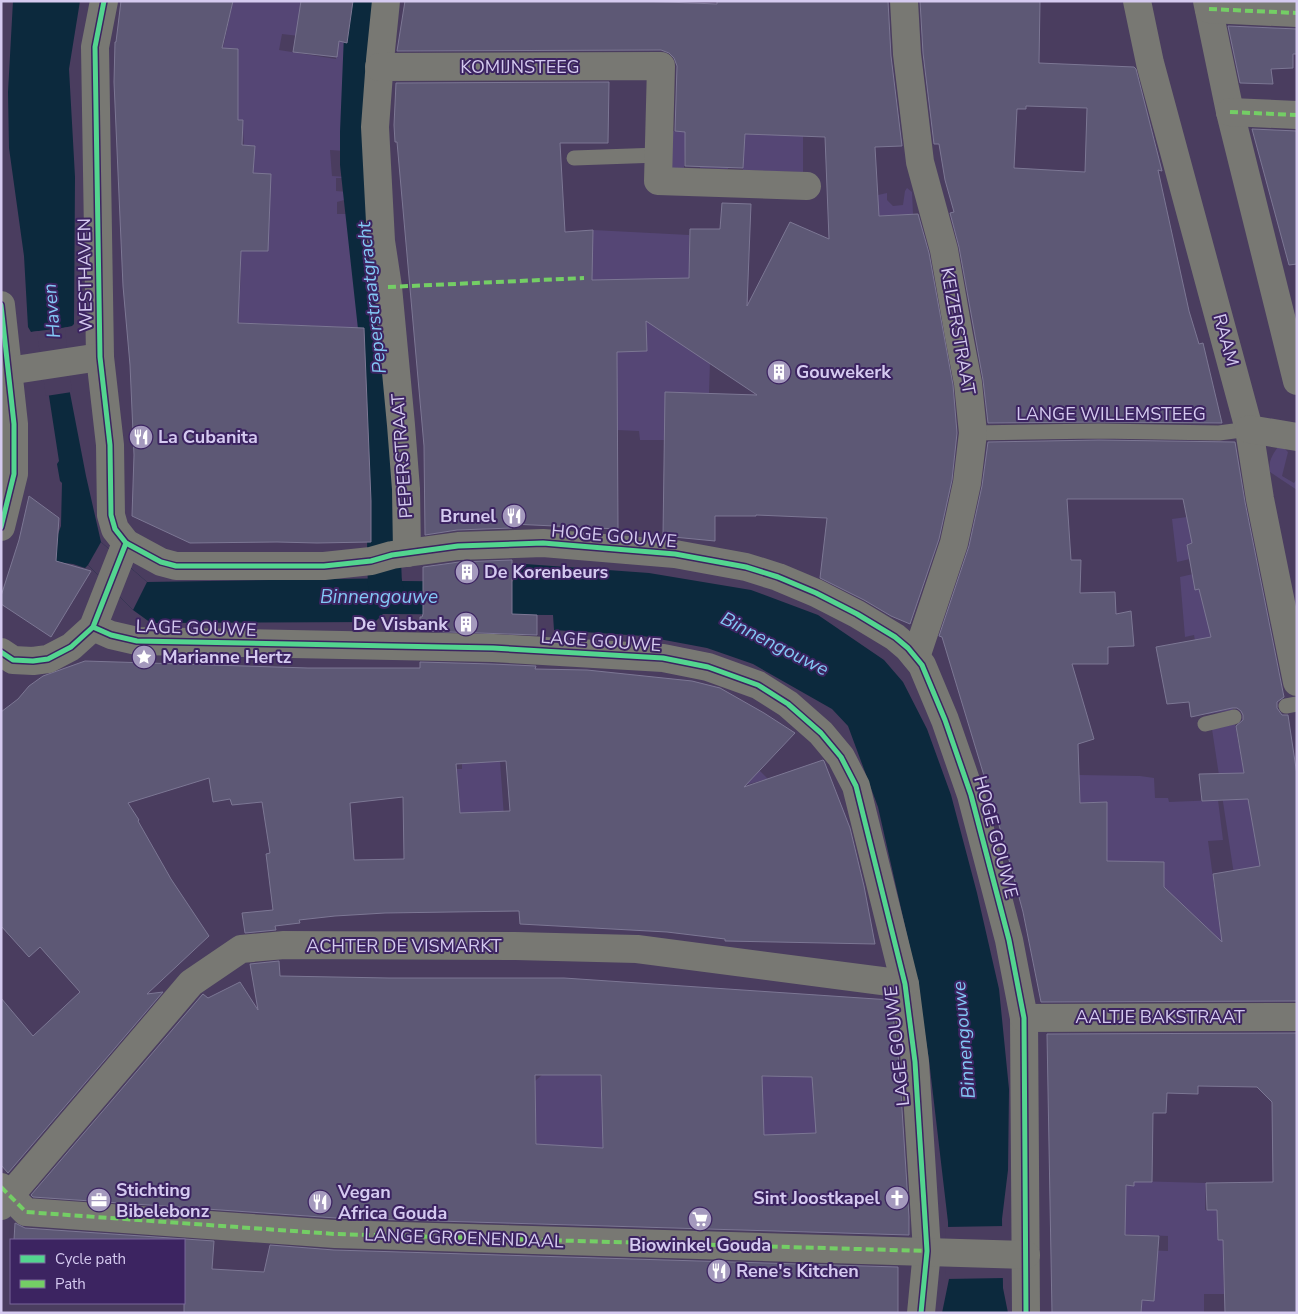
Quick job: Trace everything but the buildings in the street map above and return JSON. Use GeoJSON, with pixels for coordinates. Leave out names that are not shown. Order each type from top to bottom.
{"type":"FeatureCollection","features":[{"type":"Feature","properties":{"kind":"street","name":"WESTHAVEN"},"geometry":{"type":"LineString","coordinates":[[104,1],[95,47],[87,359],[110,445],[111,516],[123,550]]}},
{"type":"Feature","properties":{"kind":"street","name":"PEPERSTRAAT"},"geometry":{"type":"LineString","coordinates":[[386,1],[375,127],[381,241],[388,287],[406,489],[390,556]]}},
{"type":"Feature","properties":{"kind":"street","name":"KEIZERSTRAAT"},"geometry":{"type":"LineString","coordinates":[[904,1],[907,54],[920,162],[944,250],[968,383],[973,432],[967,483],[954,544],[916,657]]}},
{"type":"Feature","properties":{"kind":"street","name":"RAAM"},"geometry":{"type":"LineString","coordinates":[[1137,1],[1150,63],[1249,429],[1293,697]]}},
{"type":"Feature","properties":{"kind":"street"},"geometry":{"type":"LineString","coordinates":[[1297,13],[1208,5],[1230,112],[1297,381]]}},
{"type":"Feature","properties":{"kind":"street","name":"KOMIJNSTEEG"},"geometry":{"type":"LineString","coordinates":[[379,67],[661,66],[659,155]]}},
{"type":"Feature","properties":{"kind":"street"},"geometry":{"type":"LineString","coordinates":[[1230,112],[1297,115]]}},
{"type":"Feature","properties":{"kind":"street"},"geometry":{"type":"LineString","coordinates":[[659,155],[658,181],[806,186]]}},
{"type":"Feature","properties":{"kind":"street"},"geometry":{"type":"LineString","coordinates":[[1,305],[14,424],[14,474],[1,527]]}},
{"type":"Feature","properties":{"kind":"street"},"geometry":{"type":"LineString","coordinates":[[8,371],[87,359]]}},
{"type":"Feature","properties":{"kind":"street"},"geometry":{"type":"LineString","coordinates":[[1249,429],[1297,436]]}},
{"type":"Feature","properties":{"kind":"street","name":"HOGE GOUWE"},"geometry":{"type":"LineString","coordinates":[[123,550],[176,566],[324,566],[466,546],[544,543],[675,554],[746,568],[778,577],[816,593],[857,614],[895,637],[922,664],[945,720],[972,795],[1009,940],[1024,1018],[1016,1254],[1026,1313]]}},
{"type":"Feature","properties":{"kind":"street"},"geometry":{"type":"LineString","coordinates":[[5,663],[48,659],[71,647],[93,627],[123,550]]}},
{"type":"Feature","properties":{"kind":"street","name":"LAGE GOUWE"},"geometry":{"type":"LineString","coordinates":[[93,627],[112,635],[137,641],[492,648],[663,658],[708,667],[758,685],[788,704],[821,733],[841,757],[856,786],[905,984],[936,1252],[921,1313]]}},
{"type":"Feature","properties":{"kind":"street","name":"ACHTER DE VISMARKT"},"geometry":{"type":"LineString","coordinates":[[4,1196],[191,983],[241,949],[284,945],[515,946],[637,949],[905,984]]}},
{"type":"Feature","properties":{"kind":"street","name":"AALTJE BAKSTRAAT"},"geometry":{"type":"LineString","coordinates":[[1024,1018],[1297,1017]]}},
{"type":"Feature","properties":{"kind":"street","name":"LANGE GROENENDAAL"},"geometry":{"type":"LineString","coordinates":[[4,1196],[26,1212],[335,1234],[1016,1254]]}},
{"type":"Feature","properties":{"kind":"lane"},"geometry":{"type":"LineString","coordinates":[[574,158],[659,155]]}},
{"type":"Feature","properties":{"kind":"lane","name":"LANGE WILLEMSTEEG"},"geometry":{"type":"LineString","coordinates":[[973,432],[1099,431],[1219,433],[1249,429]]}},
{"type":"Feature","properties":{"kind":"lane"},"geometry":{"type":"LineString","coordinates":[[1205,724],[1234,718]]}},
{"type":"Feature","properties":{"kind":"shaded area"},"geometry":{"type":"Polygon","coordinates":[[[233,1],[301,1],[299,36],[282,34],[279,50],[336,59],[339,41],[347,43],[345,151],[330,150],[332,176],[346,177],[336,178],[336,191],[348,192],[348,199],[337,202],[337,214],[350,214],[354,234],[364,328],[224,322],[240,291],[241,263],[234,263],[253,173],[255,146],[244,145],[243,130],[214,119],[238,74],[238,49],[223,48],[233,1]]]}},
{"type":"Feature","properties":{"kind":"shaded area"},"geometry":{"type":"Polygon","coordinates":[[[671,131],[803,136],[803,172],[743,170],[744,148],[729,148],[728,169],[700,168],[701,147],[685,146],[684,168],[670,168],[671,131]]]}},
{"type":"Feature","properties":{"kind":"shaded area"},"geometry":{"type":"Polygon","coordinates":[[[907,188],[912,192],[913,214],[877,216],[875,199],[878,195],[887,193],[887,200],[893,206],[903,205],[907,188]]]}},
{"type":"Feature","properties":{"kind":"shaded area"},"geometry":{"type":"Polygon","coordinates":[[[593,230],[689,235],[689,295],[703,354],[701,358],[710,362],[709,393],[666,392],[664,440],[640,440],[639,431],[617,430],[617,352],[647,351],[645,279],[544,315],[583,238],[593,237],[593,230]]]}},
{"type":"Feature","properties":{"kind":"shaded area"},"geometry":{"type":"Polygon","coordinates":[[[1278,447],[1283,447],[1288,452],[1282,476],[1294,483],[1297,479],[1297,490],[1270,472],[1271,459],[1278,447]]]}},
{"type":"Feature","properties":{"kind":"shaded area"},"geometry":{"type":"Polygon","coordinates":[[[1187,517],[1192,543],[1187,545],[1190,559],[1177,562],[1172,519],[1187,517]]]}},
{"type":"Feature","properties":{"kind":"shaded area"},"geometry":{"type":"Polygon","coordinates":[[[1193,574],[1207,621],[1217,620],[1233,710],[1208,714],[1194,635],[1185,637],[1180,577],[1193,574]]]}},
{"type":"Feature","properties":{"kind":"shaded area"},"geometry":{"type":"Polygon","coordinates":[[[1235,724],[1266,894],[1225,952],[1164,890],[1164,862],[1105,861],[1107,802],[1080,803],[1079,775],[1154,778],[1155,798],[1168,798],[1169,802],[1218,800],[1223,840],[1208,841],[1217,907],[1236,888],[1212,729],[1235,724]]]}},
{"type":"Feature","properties":{"kind":"shaded area"},"geometry":{"type":"Polygon","coordinates":[[[500,761],[504,817],[459,813],[456,769],[462,769],[462,764],[500,761]]]}},
{"type":"Feature","properties":{"kind":"shaded area"},"geometry":{"type":"Polygon","coordinates":[[[759,770],[768,779],[745,785],[759,770]]]}},
{"type":"Feature","properties":{"kind":"shaded area"},"geometry":{"type":"Polygon","coordinates":[[[802,1032],[813,1091],[819,1092],[820,1133],[790,1134],[761,1176],[762,1082],[707,1083],[757,1076],[794,1077],[802,1032]]]}},
{"type":"Feature","properties":{"kind":"shaded area"},"geometry":{"type":"Polygon","coordinates":[[[600,1066],[603,1148],[559,1146],[537,1152],[535,1081],[542,1075],[600,1066]]]}},
{"type":"Feature","properties":{"kind":"shaded area"},"geometry":{"type":"Polygon","coordinates":[[[1134,1181],[1206,1183],[1205,1210],[1217,1210],[1218,1240],[1223,1240],[1224,1294],[1204,1294],[1204,1313],[1141,1313],[1142,1300],[1154,1301],[1156,1277],[1143,1250],[1168,1251],[1168,1236],[1119,1234],[1126,1185],[1133,1186],[1134,1181]]]}},
{"type":"Feature","properties":{"kind":"water"},"geometry":{"type":"Polygon","coordinates":[[[13,1],[80,1],[69,69],[75,177],[74,324],[63,328],[70,393],[101,542],[147,582],[401,578],[402,581],[512,582],[525,564],[649,573],[751,590],[818,615],[884,660],[903,682],[927,729],[951,795],[977,893],[999,989],[1009,1089],[1008,1170],[1002,1219],[1003,1288],[1008,1313],[942,1313],[949,1279],[948,1222],[929,1060],[915,970],[878,807],[848,726],[832,709],[753,664],[707,648],[643,636],[554,630],[553,615],[383,614],[375,622],[151,623],[133,610],[88,565],[85,568],[73,564],[48,561],[61,526],[62,483],[57,464],[59,461],[39,331],[31,332],[28,327],[24,256],[9,148],[8,92],[13,1]]]}},
{"type":"Feature","properties":{"kind":"pier"},"geometry":{"type":"Polygon","coordinates":[[[69,327],[70,329],[65,330],[72,392],[46,396],[37,334],[31,334],[31,332],[69,327]]]}},
{"type":"Feature","properties":{"kind":"pier"},"geometry":{"type":"Polygon","coordinates":[[[101,542],[147,582],[133,610],[88,565],[101,542]]]}},
{"type":"Feature","properties":{"kind":"pier"},"geometry":{"type":"Polygon","coordinates":[[[1005,1226],[1005,1278],[946,1279],[945,1227],[1005,1226]]]}},
{"type":"Feature","properties":{"kind":"waterway","name":"Peperstraatgracht"},"geometry":{"type":"LineString","coordinates":[[365,1],[361,35],[357,164],[385,433],[384,560],[385,585],[388,595]]}},
{"type":"Feature","properties":{"kind":"marked path"},"geometry":{"type":"LineString","coordinates":[[1209,9],[1297,13]]}},
{"type":"Feature","properties":{"kind":"marked path"},"geometry":{"type":"LineString","coordinates":[[1230,112],[1297,115]]}},
{"type":"Feature","properties":{"kind":"marked path"},"geometry":{"type":"LineString","coordinates":[[388,287],[584,278]]}},
{"type":"Feature","properties":{"kind":"marked path"},"geometry":{"type":"LineString","coordinates":[[1,1187],[26,1212],[335,1234],[927,1251]]}},
{"type":"Feature","properties":{"kind":"cycle path"},"geometry":{"type":"LineString","coordinates":[[104,1],[95,47],[100,357],[110,445],[111,515],[115,529],[126,543],[161,562],[176,566],[324,566],[371,561],[392,555],[458,546],[543,543],[675,554],[746,567],[778,577],[816,593],[857,614],[895,637],[908,648],[922,665],[945,720],[971,795],[1009,940],[1024,1018],[1026,1313]]}},
{"type":"Feature","properties":{"kind":"cycle path"},"geometry":{"type":"LineString","coordinates":[[1,305],[14,424],[14,474],[1,527]]}},
{"type":"Feature","properties":{"kind":"cycle path"},"geometry":{"type":"LineString","coordinates":[[1,652],[13,660],[33,661],[48,659],[71,647],[93,627],[126,543]]}},
{"type":"Feature","properties":{"kind":"cycle path"},"geometry":{"type":"LineString","coordinates":[[93,627],[111,635],[137,641],[493,648],[663,658],[708,667],[758,685],[788,704],[821,733],[841,757],[856,786],[905,984],[915,1062],[927,1251],[921,1313]]}},
{"type":"Feature","properties":{"kind":"place","name":"Gouwekerk"},"geometry":{"type":"Point","coordinates":[779,372]}},
{"type":"Feature","properties":{"kind":"place","name":"La Cubanita"},"geometry":{"type":"Point","coordinates":[141,437]}},
{"type":"Feature","properties":{"kind":"place","name":"Brunel"},"geometry":{"type":"Point","coordinates":[514,516]}},
{"type":"Feature","properties":{"kind":"place","name":"De Korenbeurs"},"geometry":{"type":"Point","coordinates":[467,572]}},
{"type":"Feature","properties":{"kind":"place","name":"De Visbank"},"geometry":{"type":"Point","coordinates":[466,624]}},
{"type":"Feature","properties":{"kind":"place","name":"Marianne Hertz"},"geometry":{"type":"Point","coordinates":[144,657]}},
{"type":"Feature","properties":{"kind":"place","name":"Sint Joostkapel"},"geometry":{"type":"Point","coordinates":[897,1198]}},
{"type":"Feature","properties":{"kind":"place","name":"Stichting Bibelebonz"},"geometry":{"type":"Point","coordinates":[99,1200]}},
{"type":"Feature","properties":{"kind":"place","name":"Vegan Africa Gouda"},"geometry":{"type":"Point","coordinates":[320,1202]}},
{"type":"Feature","properties":{"kind":"place","name":"Biowinkel Gouda"},"geometry":{"type":"Point","coordinates":[700,1219]}},
{"type":"Feature","properties":{"kind":"place","name":"Rene's Kitchen"},"geometry":{"type":"Point","coordinates":[719,1271]}},
{"type":"Feature","properties":{"kind":"water label","name":"Haven"},"geometry":{"type":"Point","coordinates":[51,311]}},
{"type":"Feature","properties":{"kind":"water label","name":"Binnengouwe"},"geometry":{"type":"Point","coordinates":[379,596]}},
{"type":"Feature","properties":{"kind":"water label","name":"Binnengouwe"},"geometry":{"type":"Point","coordinates":[775,643]}},
{"type":"Feature","properties":{"kind":"water label","name":"Binnengouwe"},"geometry":{"type":"Point","coordinates":[963,1040]}}]}
